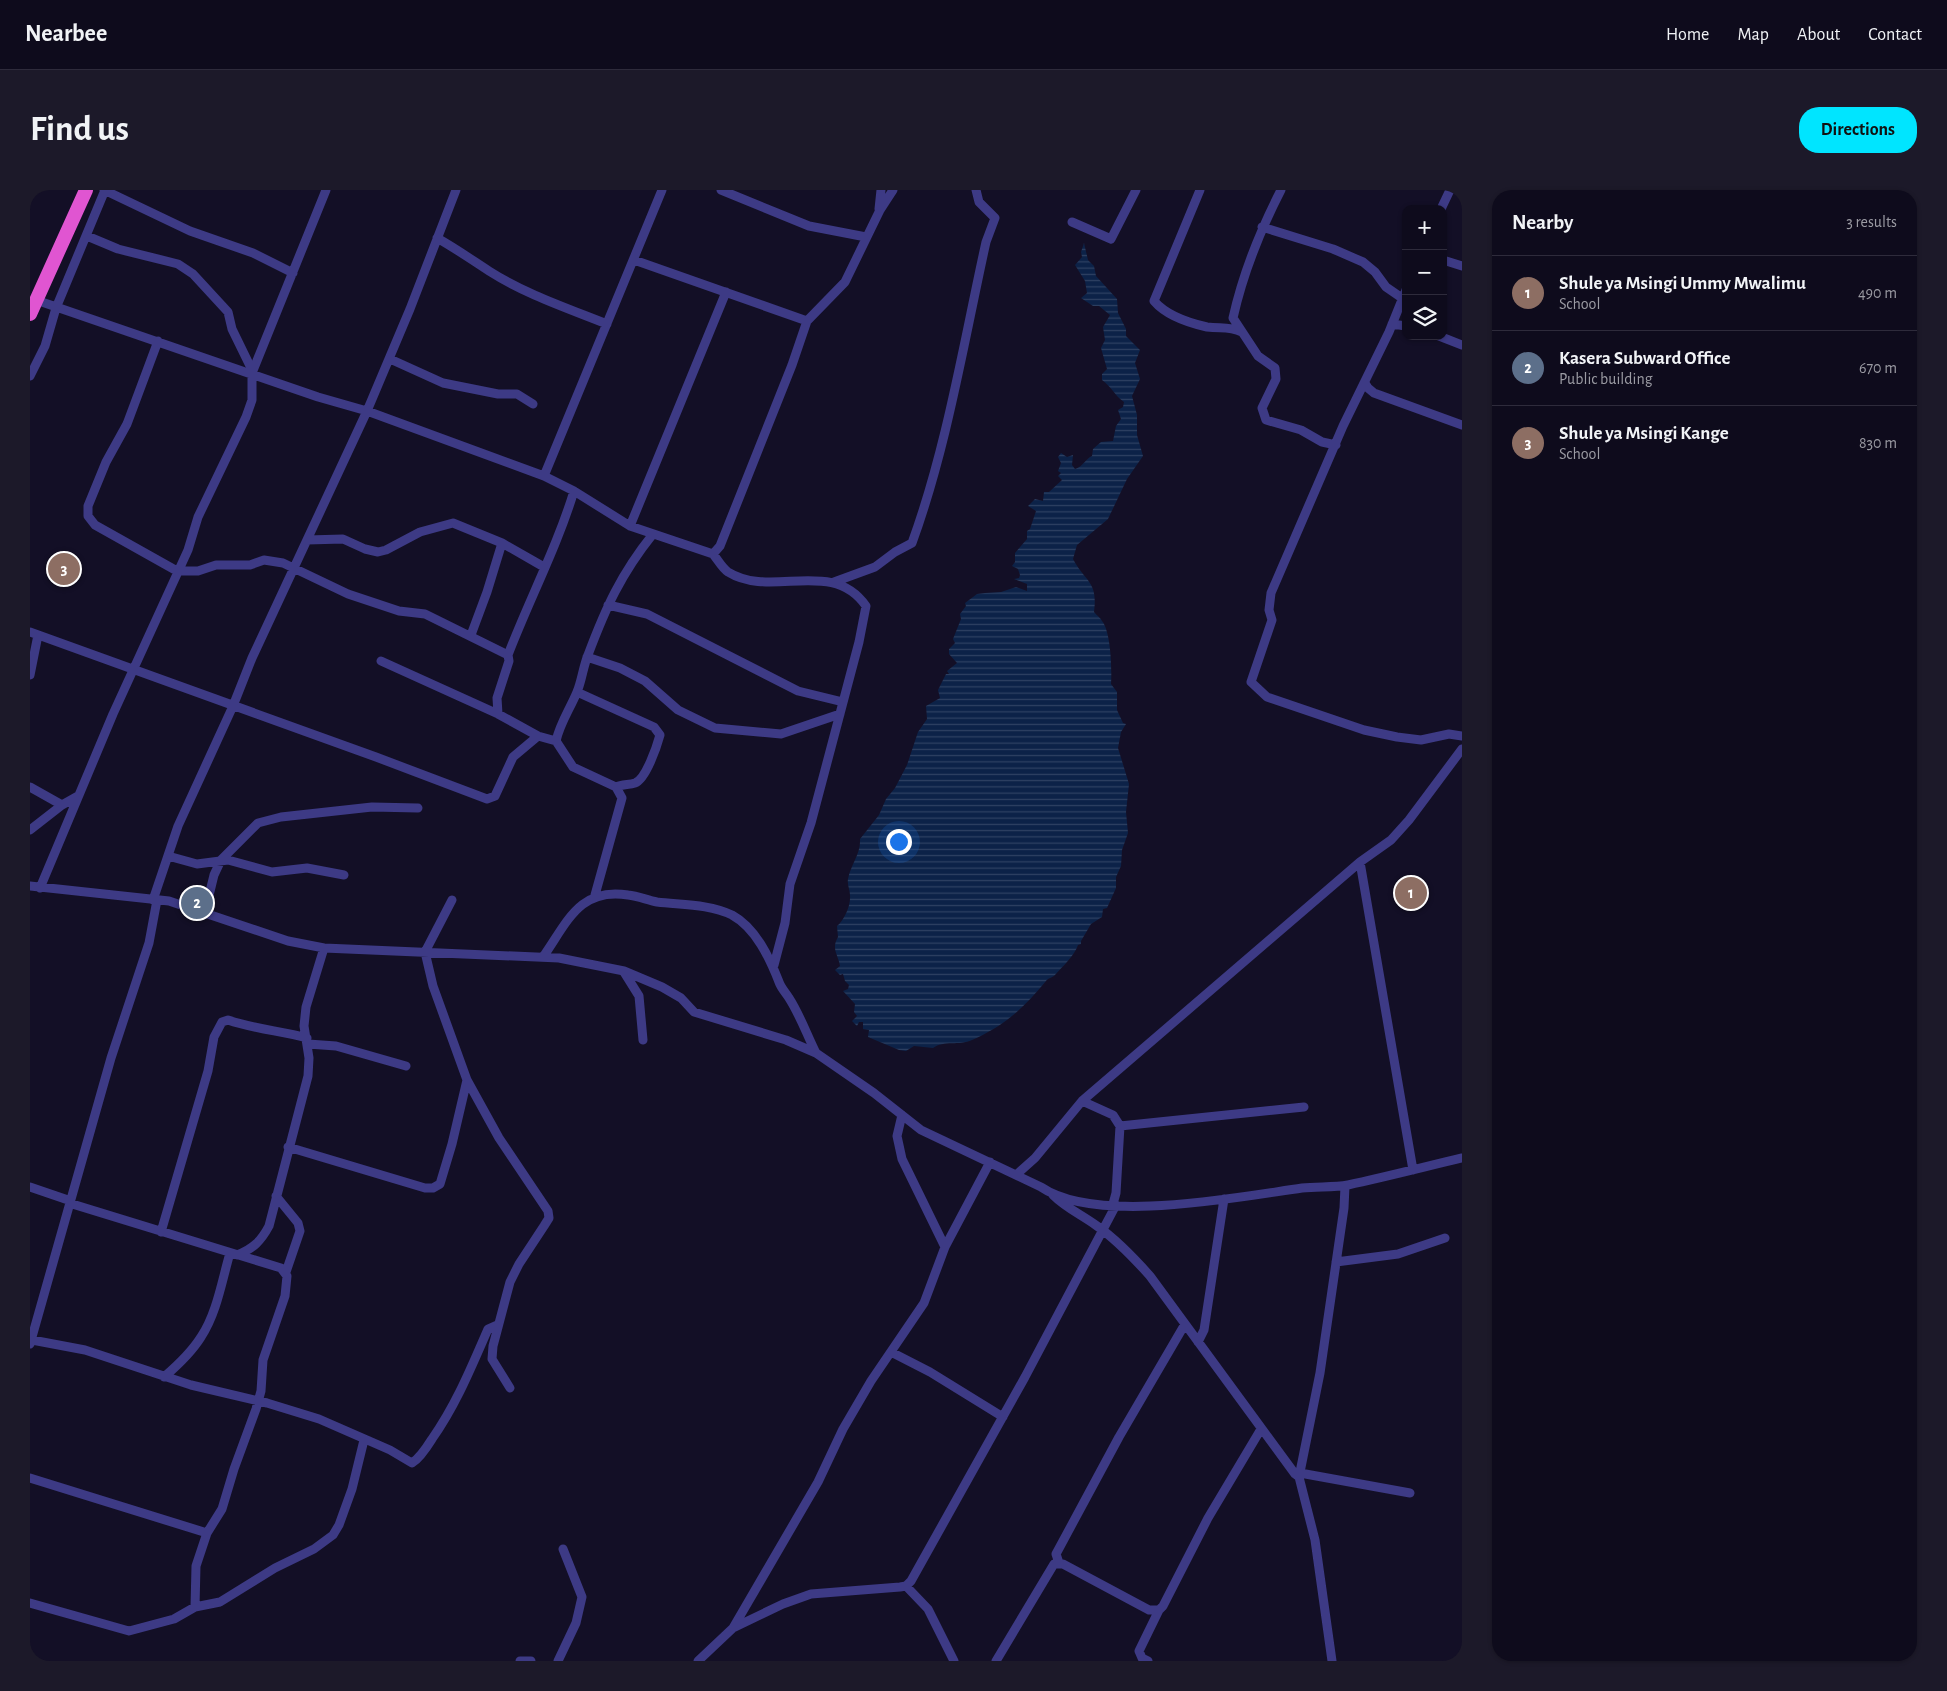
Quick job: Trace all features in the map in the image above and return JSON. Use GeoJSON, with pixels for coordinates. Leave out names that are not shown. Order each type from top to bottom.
{"type":"FeatureCollection","features":[{"type":"Feature","properties":{"kind":"highway"},"geometry":{"type":"LineString","coordinates":[[30,314],[86,190]]}},
{"type":"Feature","properties":{"kind":"street"},"geometry":{"type":"LineString","coordinates":[[30,376],[45,346],[56,308],[105,190],[190,231],[253,253],[293,273]]}},
{"type":"Feature","properties":{"kind":"street"},"geometry":{"type":"LineString","coordinates":[[326,190],[253,372],[252,400],[246,417],[198,517],[188,550],[78,796],[33,889],[169,901],[288,942],[324,948],[543,957],[624,972],[662,987],[681,998],[694,1012],[786,1040],[816,1053],[921,1130],[990,1162],[1052,1195],[1063,1205],[1103,1231],[1130,1254],[1150,1276],[1295,1474],[1410,1493]]}},
{"type":"Feature","properties":{"kind":"street"},"geometry":{"type":"LineString","coordinates":[[456,190],[368,410],[252,658],[233,706],[178,826],[155,900],[149,943],[111,1058],[31,1341],[84,1350],[164,1377],[319,1419],[390,1450],[409,1462],[415,1462],[448,1416],[464,1386],[488,1329],[498,1325]]}},
{"type":"Feature","properties":{"kind":"street"},"geometry":{"type":"LineString","coordinates":[[544,476],[662,190]]}},
{"type":"Feature","properties":{"kind":"street"},"geometry":{"type":"LineString","coordinates":[[721,190],[810,226],[866,237]]}},
{"type":"Feature","properties":{"kind":"street"},"geometry":{"type":"LineString","coordinates":[[880,210],[882,190]]}},
{"type":"Feature","properties":{"kind":"street"},"geometry":{"type":"LineString","coordinates":[[713,554],[720,546],[792,365],[807,321],[845,282],[880,210],[893,190]]}},
{"type":"Feature","properties":{"kind":"street"},"geometry":{"type":"LineString","coordinates":[[36,300],[253,372],[318,397],[368,410],[544,476],[574,491],[630,526],[713,554],[726,571],[751,582],[770,583],[791,579],[834,582],[875,567],[895,552],[912,543],[922,517],[952,399],[986,242],[995,218],[979,202],[976,190]]}},
{"type":"Feature","properties":{"kind":"street"},"geometry":{"type":"LineString","coordinates":[[1072,222],[1111,238],[1136,190]]}},
{"type":"Feature","properties":{"kind":"street"},"geometry":{"type":"LineString","coordinates":[[1200,190],[1154,301],[1162,311],[1207,327],[1229,327],[1242,332]]}},
{"type":"Feature","properties":{"kind":"street"},"geometry":{"type":"LineString","coordinates":[[1281,190],[1262,228],[1238,294],[1233,318],[1258,356],[1275,368],[1276,378],[1262,408],[1266,420],[1301,430],[1322,442],[1336,445]]}},
{"type":"Feature","properties":{"kind":"street"},"geometry":{"type":"LineString","coordinates":[[1443,205],[1450,190]]}},
{"type":"Feature","properties":{"kind":"street"},"geometry":{"type":"LineString","coordinates":[[1262,228],[1332,249],[1363,262],[1375,272],[1386,287],[1402,293]]}},
{"type":"Feature","properties":{"kind":"street"},"geometry":{"type":"LineString","coordinates":[[87,236],[118,249],[178,264],[193,274],[228,312],[232,329],[248,366],[253,372]]}},
{"type":"Feature","properties":{"kind":"street"},"geometry":{"type":"LineString","coordinates":[[437,238],[480,264],[488,271],[521,288],[607,324]]}},
{"type":"Feature","properties":{"kind":"street"},"geometry":{"type":"LineString","coordinates":[[634,260],[807,321]]}},
{"type":"Feature","properties":{"kind":"street"},"geometry":{"type":"LineString","coordinates":[[1447,261],[1462,266]]}},
{"type":"Feature","properties":{"kind":"street"},"geometry":{"type":"LineString","coordinates":[[630,526],[726,292]]}},
{"type":"Feature","properties":{"kind":"street"},"geometry":{"type":"LineString","coordinates":[[1404,295],[1272,593],[1269,610],[1272,620],[1252,682],[1267,697],[1364,730],[1422,740],[1449,734],[1462,736]]}},
{"type":"Feature","properties":{"kind":"street"},"geometry":{"type":"LineString","coordinates":[[1392,324],[1402,325]]}},
{"type":"Feature","properties":{"kind":"street"},"geometry":{"type":"LineString","coordinates":[[1447,339],[1462,345]]}},
{"type":"Feature","properties":{"kind":"street"},"geometry":{"type":"LineString","coordinates":[[158,341],[127,424],[102,471],[88,506],[88,516],[95,524],[178,572],[198,571],[216,565],[250,565],[269,560],[294,567],[348,594],[399,611],[425,614],[471,635],[508,655]]}},
{"type":"Feature","properties":{"kind":"street"},"geometry":{"type":"LineString","coordinates":[[390,359],[443,383],[498,394],[517,394],[533,404]]}},
{"type":"Feature","properties":{"kind":"street"},"geometry":{"type":"LineString","coordinates":[[1366,383],[1368,388],[1374,393],[1462,425]]}},
{"type":"Feature","properties":{"kind":"street"},"geometry":{"type":"LineString","coordinates":[[498,714],[497,698],[508,655],[564,524],[574,491]]}},
{"type":"Feature","properties":{"kind":"street"},"geometry":{"type":"LineString","coordinates":[[307,540],[343,539],[378,552],[386,550],[420,532],[453,523],[502,543],[544,567]]}},
{"type":"Feature","properties":{"kind":"street"},"geometry":{"type":"LineString","coordinates":[[556,741],[559,728],[577,692],[587,657],[608,605],[624,572],[653,534]]}},
{"type":"Feature","properties":{"kind":"street"},"geometry":{"type":"LineString","coordinates":[[471,635],[502,543]]}},
{"type":"Feature","properties":{"kind":"street"},"geometry":{"type":"LineString","coordinates":[[774,965],[786,923],[790,884],[811,822],[859,642],[866,606],[861,599],[834,582]]}},
{"type":"Feature","properties":{"kind":"street"},"geometry":{"type":"LineString","coordinates":[[608,605],[647,614],[798,691],[843,702]]}},
{"type":"Feature","properties":{"kind":"street"},"geometry":{"type":"LineString","coordinates":[[30,675],[34,634],[487,799],[494,796],[513,757],[538,736]]}},
{"type":"Feature","properties":{"kind":"street"},"geometry":{"type":"LineString","coordinates":[[587,657],[620,668],[645,681],[678,710],[715,728],[781,734],[840,714]]}},
{"type":"Feature","properties":{"kind":"street"},"geometry":{"type":"LineString","coordinates":[[381,661],[498,714],[538,736],[556,741],[573,767],[616,787],[636,783],[651,761],[660,735],[654,727],[577,692]]}},
{"type":"Feature","properties":{"kind":"street"},"geometry":{"type":"LineString","coordinates":[[1016,1175],[1035,1158],[1082,1101],[1360,862],[1391,840],[1409,820],[1462,749]]}},
{"type":"Feature","properties":{"kind":"street"},"geometry":{"type":"LineString","coordinates":[[30,787],[62,805]]}},
{"type":"Feature","properties":{"kind":"street"},"geometry":{"type":"LineString","coordinates":[[595,895],[622,798],[616,787]]}},
{"type":"Feature","properties":{"kind":"street"},"geometry":{"type":"LineString","coordinates":[[30,830],[62,805],[78,796]]}},
{"type":"Feature","properties":{"kind":"street"},"geometry":{"type":"LineString","coordinates":[[205,912],[214,875],[221,860],[258,823],[281,817],[372,807],[418,808]]}},
{"type":"Feature","properties":{"kind":"street"},"geometry":{"type":"LineString","coordinates":[[168,856],[196,864],[221,860],[249,864],[272,872],[306,868],[344,875]]}},
{"type":"Feature","properties":{"kind":"street"},"geometry":{"type":"LineString","coordinates":[[1360,862],[1413,1170]]}},
{"type":"Feature","properties":{"kind":"street"},"geometry":{"type":"LineString","coordinates":[[543,957],[576,909],[595,895],[628,895],[646,900],[676,902],[721,911],[734,916],[754,935],[774,965],[779,983],[790,999],[816,1053]]}},
{"type":"Feature","properties":{"kind":"street"},"geometry":{"type":"LineString","coordinates":[[452,900],[426,952],[432,986],[467,1080],[499,1138],[548,1211],[548,1218],[544,1226],[519,1264],[510,1282],[491,1356],[510,1388]]}},
{"type":"Feature","properties":{"kind":"street"},"geometry":{"type":"LineString","coordinates":[[233,1254],[248,1250],[262,1239],[269,1226],[308,1076],[308,1041],[304,1026],[306,1006],[324,948]]}},
{"type":"Feature","properties":{"kind":"street"},"geometry":{"type":"LineString","coordinates":[[624,972],[639,996],[643,1040]]}},
{"type":"Feature","properties":{"kind":"street"},"geometry":{"type":"LineString","coordinates":[[161,1232],[208,1071],[214,1037],[222,1022],[228,1020],[270,1032],[286,1033],[308,1041],[336,1046],[406,1066]]}},
{"type":"Feature","properties":{"kind":"street"},"geometry":{"type":"LineString","coordinates":[[288,1147],[426,1188],[434,1188],[440,1184],[467,1080]]}},
{"type":"Feature","properties":{"kind":"street"},"geometry":{"type":"LineString","coordinates":[[1082,1101],[1113,1115],[1120,1126],[1116,1193],[1113,1204],[1116,1205]]}},
{"type":"Feature","properties":{"kind":"street"},"geometry":{"type":"LineString","coordinates":[[1120,1126],[1304,1107]]}},
{"type":"Feature","properties":{"kind":"street"},"geometry":{"type":"LineString","coordinates":[[902,1115],[897,1136],[902,1159],[945,1247]]}},
{"type":"Feature","properties":{"kind":"street"},"geometry":{"type":"LineString","coordinates":[[1052,1195],[1074,1200],[1116,1205],[1150,1206],[1224,1199],[1306,1188],[1345,1186],[1462,1158]]}},
{"type":"Feature","properties":{"kind":"street"},"geometry":{"type":"LineString","coordinates":[[698,1661],[733,1628],[818,1482],[842,1429],[924,1303],[945,1247],[990,1162]]}},
{"type":"Feature","properties":{"kind":"street"},"geometry":{"type":"LineString","coordinates":[[1332,1661],[1316,1540],[1300,1475],[1320,1373],[1345,1186]]}},
{"type":"Feature","properties":{"kind":"street"},"geometry":{"type":"LineString","coordinates":[[30,1187],[70,1202],[286,1272]]}},
{"type":"Feature","properties":{"kind":"street"},"geometry":{"type":"LineString","coordinates":[[195,1607],[196,1566],[207,1533],[222,1510],[261,1391],[264,1360],[287,1288],[286,1272],[300,1231],[298,1223],[276,1196]]}},
{"type":"Feature","properties":{"kind":"street"},"geometry":{"type":"LineString","coordinates":[[1198,1342],[1204,1330],[1224,1199]]}},
{"type":"Feature","properties":{"kind":"street"},"geometry":{"type":"LineString","coordinates":[[733,1628],[783,1604],[811,1594],[906,1586],[916,1572],[1003,1417],[1116,1205]]}},
{"type":"Feature","properties":{"kind":"street"},"geometry":{"type":"LineString","coordinates":[[1336,1262],[1398,1254],[1445,1238]]}},
{"type":"Feature","properties":{"kind":"street"},"geometry":{"type":"LineString","coordinates":[[164,1377],[184,1359],[204,1331],[233,1254]]}},
{"type":"Feature","properties":{"kind":"street"},"geometry":{"type":"LineString","coordinates":[[1058,1563],[1056,1554],[1119,1437],[1185,1324]]}},
{"type":"Feature","properties":{"kind":"street"},"geometry":{"type":"LineString","coordinates":[[891,1352],[930,1372],[1003,1417]]}},
{"type":"Feature","properties":{"kind":"street"},"geometry":{"type":"LineString","coordinates":[[1148,1661],[1142,1658],[1139,1651],[1208,1518],[1261,1429]]}},
{"type":"Feature","properties":{"kind":"street"},"geometry":{"type":"LineString","coordinates":[[30,1603],[129,1631],[174,1619],[195,1607],[220,1602],[275,1568],[314,1549],[333,1536],[339,1525],[352,1488],[364,1440]]}},
{"type":"Feature","properties":{"kind":"street"},"geometry":{"type":"LineString","coordinates":[[30,1478],[207,1533]]}},
{"type":"Feature","properties":{"kind":"street"},"geometry":{"type":"LineString","coordinates":[[558,1661],[576,1623],[582,1598],[563,1548]]}},
{"type":"Feature","properties":{"kind":"street"},"geometry":{"type":"LineString","coordinates":[[996,1661],[1054,1564],[1064,1564],[1149,1610],[1159,1610]]}},
{"type":"Feature","properties":{"kind":"street"},"geometry":{"type":"LineString","coordinates":[[906,1586],[928,1609],[954,1661]]}},
{"type":"Feature","properties":{"kind":"street"},"geometry":{"type":"LineString","coordinates":[[520,1661],[531,1661]]}},
{"type":"Feature","properties":{"kind":"water"},"geometry":{"type":"Polygon","coordinates":[[[1084,243],[1088,260],[1094,266],[1096,276],[1117,299],[1118,313],[1126,329],[1126,336],[1140,350],[1135,363],[1140,379],[1132,396],[1137,415],[1137,435],[1143,456],[1127,479],[1108,519],[1077,545],[1073,559],[1093,588],[1094,612],[1105,626],[1109,642],[1111,684],[1117,692],[1117,710],[1123,723],[1126,724],[1121,732],[1118,748],[1129,784],[1126,812],[1128,833],[1122,850],[1121,866],[1116,877],[1116,888],[1107,908],[1103,909],[1102,917],[1091,924],[1081,944],[1078,945],[1068,961],[1055,975],[1047,980],[1030,1000],[1004,1022],[967,1042],[942,1044],[933,1048],[914,1046],[906,1051],[899,1050],[868,1037],[869,1030],[863,1029],[863,1022],[859,1022],[857,1026],[852,1021],[857,1016],[854,1012],[855,1004],[843,991],[848,989],[849,985],[845,981],[843,974],[840,975],[835,970],[840,966],[835,948],[838,937],[837,926],[848,908],[850,895],[848,879],[859,849],[860,839],[879,815],[886,799],[895,788],[907,765],[918,732],[927,719],[926,706],[940,698],[938,690],[946,674],[949,674],[947,671],[957,663],[949,654],[949,649],[955,643],[953,639],[961,619],[960,614],[966,606],[965,603],[977,594],[1001,592],[1016,587],[1027,591],[1027,584],[1014,579],[1019,578],[1020,575],[1018,569],[1012,566],[1015,562],[1015,553],[1027,539],[1027,531],[1030,529],[1036,511],[1028,506],[1035,499],[1043,501],[1044,492],[1049,492],[1062,480],[1058,476],[1061,473],[1058,471],[1061,463],[1058,457],[1061,453],[1067,457],[1073,455],[1072,465],[1075,469],[1078,468],[1092,456],[1093,449],[1101,442],[1113,441],[1116,426],[1121,419],[1118,410],[1123,407],[1124,402],[1102,380],[1102,374],[1107,369],[1101,348],[1105,340],[1103,327],[1110,315],[1099,306],[1093,306],[1081,298],[1087,293],[1085,281],[1075,265],[1082,257],[1081,252],[1084,243]]]}},
{"type":"Feature","properties":{"kind":"place","name":"Shule ya Msingi Kange"},"geometry":{"type":"Point","coordinates":[64,569]}},
{"type":"Feature","properties":{"kind":"place","name":"Shule ya Msingi Ummy Mwalimu"},"geometry":{"type":"Point","coordinates":[1411,893]}},
{"type":"Feature","properties":{"kind":"place","name":"Kasera Subward Office"},"geometry":{"type":"Point","coordinates":[197,903]}}]}
